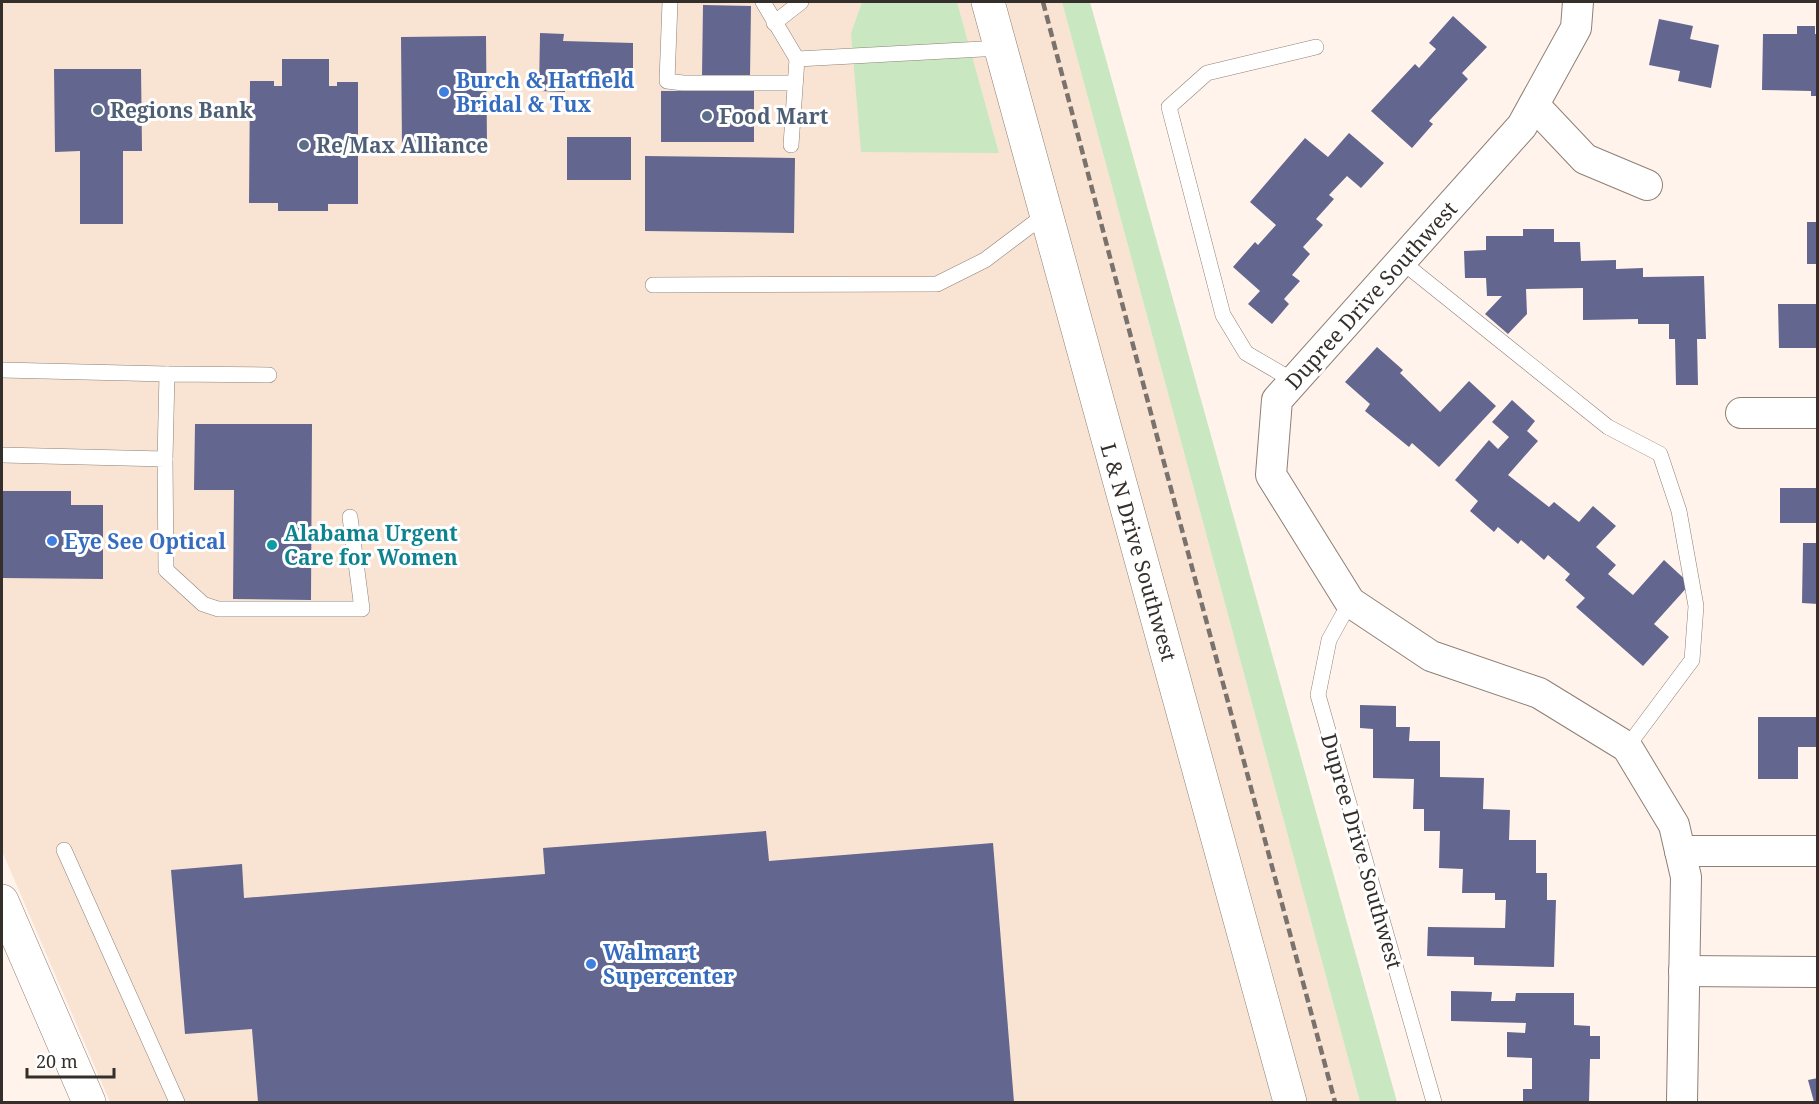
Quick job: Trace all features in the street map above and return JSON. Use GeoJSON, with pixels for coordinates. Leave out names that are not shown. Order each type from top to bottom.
{"type":"FeatureCollection","features":[{"type":"Feature","properties":{"kind":"street","name":"L & N Drive Southwest"},"geometry":{"type":"LineString","coordinates":[[988,2],[1290,1102]]}},
{"type":"Feature","properties":{"kind":"street","name":"Dupree Drive Southwest"},"geometry":{"type":"LineString","coordinates":[[1578,2],[1576,28],[1522,126],[1277,400],[1271,475],[1350,602],[1431,656],[1539,693],[1627,747],[1674,825],[1686,877],[1682,1102]]}},
{"type":"Feature","properties":{"kind":"street"},"geometry":{"type":"LineString","coordinates":[[1534,105],[1585,159],[1647,185]]}},
{"type":"Feature","properties":{"kind":"street"},"geometry":{"type":"LineString","coordinates":[[1741,413],[1818,413]]}},
{"type":"Feature","properties":{"kind":"street"},"geometry":{"type":"LineString","coordinates":[[1680,851],[1818,851]]}},
{"type":"Feature","properties":{"kind":"street"},"geometry":{"type":"LineString","coordinates":[[2,901],[89,1102]]}},
{"type":"Feature","properties":{"kind":"street"},"geometry":{"type":"LineString","coordinates":[[1684,971],[1818,972]]}},
{"type":"Feature","properties":{"kind":"lane"},"geometry":{"type":"LineString","coordinates":[[670,2],[667,81],[795,83]]}},
{"type":"Feature","properties":{"kind":"lane"},"geometry":{"type":"LineString","coordinates":[[763,2],[797,59],[791,145]]}},
{"type":"Feature","properties":{"kind":"lane"},"geometry":{"type":"LineString","coordinates":[[774,23],[801,2]]}},
{"type":"Feature","properties":{"kind":"lane"},"geometry":{"type":"LineString","coordinates":[[1294,381],[1246,353],[1223,315],[1169,107],[1207,73],[1316,47]]}},
{"type":"Feature","properties":{"kind":"lane"},"geometry":{"type":"LineString","coordinates":[[797,59],[1000,48]]}},
{"type":"Feature","properties":{"kind":"lane"},"geometry":{"type":"LineString","coordinates":[[653,285],[937,284],[986,260],[1046,214]]}},
{"type":"Feature","properties":{"kind":"lane"},"geometry":{"type":"LineString","coordinates":[[1401,261],[1608,428],[1660,454],[1679,511],[1696,606],[1692,660],[1627,747]]}},
{"type":"Feature","properties":{"kind":"lane"},"geometry":{"type":"LineString","coordinates":[[2,370],[268,375]]}},
{"type":"Feature","properties":{"kind":"lane"},"geometry":{"type":"LineString","coordinates":[[167,374],[166,570],[203,604],[218,609],[362,609],[350,517]]}},
{"type":"Feature","properties":{"kind":"lane"},"geometry":{"type":"LineString","coordinates":[[2,455],[165,459]]}},
{"type":"Feature","properties":{"kind":"lane","name":"Dupree Drive Southwest"},"geometry":{"type":"LineString","coordinates":[[1350,602],[1329,640],[1318,695],[1434,1102]]}},
{"type":"Feature","properties":{"kind":"lane"},"geometry":{"type":"LineString","coordinates":[[64,850],[177,1102]]}},
{"type":"Feature","properties":{"kind":"shaded area"},"geometry":{"type":"Polygon","coordinates":[[[2,2],[862,2],[851,33],[999,153],[957,2],[1062,2],[1360,1102],[110,1102],[2,851],[2,2]]]}},
{"type":"Feature","properties":{"kind":"green space"},"geometry":{"type":"Polygon","coordinates":[[[862,2],[957,2],[999,153],[861,152],[851,33],[862,2]]]}},
{"type":"Feature","properties":{"kind":"green space"},"geometry":{"type":"Polygon","coordinates":[[[1062,2],[1090,2],[1397,1102],[1360,1102],[1062,2]]]}},
{"type":"Feature","properties":{"kind":"building"},"geometry":{"type":"Polygon","coordinates":[[[703,5],[751,6],[750,76],[702,76],[703,5]]]}},
{"type":"Feature","properties":{"kind":"building"},"geometry":{"type":"Polygon","coordinates":[[[1453,16],[1487,47],[1462,73],[1468,79],[1429,121],[1433,124],[1412,148],[1371,111],[1415,64],[1419,68],[1436,49],[1429,43],[1453,16]]]}},
{"type":"Feature","properties":{"kind":"building"},"geometry":{"type":"Polygon","coordinates":[[[1659,19],[1693,26],[1690,39],[1719,45],[1711,88],[1678,81],[1680,71],[1649,65],[1659,19]]]}},
{"type":"Feature","properties":{"kind":"building"},"geometry":{"type":"Polygon","coordinates":[[[1797,26],[1815,26],[1815,34],[1818,34],[1818,96],[1811,96],[1811,91],[1762,90],[1763,34],[1797,34],[1797,26]]]}},
{"type":"Feature","properties":{"kind":"building"},"geometry":{"type":"Polygon","coordinates":[[[540,33],[564,34],[563,41],[633,43],[633,86],[565,85],[565,92],[539,91],[540,33]]]}},
{"type":"Feature","properties":{"kind":"building","name":"Burch & Hatfield Bridal & Tux"},"geometry":{"type":"Polygon","coordinates":[[[486,36],[487,147],[402,148],[401,37],[486,36]]]}},
{"type":"Feature","properties":{"kind":"building","name":"Re/Max Alliance"},"geometry":{"type":"Polygon","coordinates":[[[282,59],[329,59],[329,86],[337,86],[337,82],[358,82],[358,204],[328,204],[328,211],[278,211],[278,203],[249,203],[250,81],[274,81],[274,86],[282,86],[282,59]]]}},
{"type":"Feature","properties":{"kind":"building","name":"Regions Bank"},"geometry":{"type":"Polygon","coordinates":[[[54,69],[141,69],[142,151],[123,151],[123,224],[80,224],[80,151],[55,152],[54,69]]]}},
{"type":"Feature","properties":{"kind":"building","name":"Food Mart"},"geometry":{"type":"Polygon","coordinates":[[[661,91],[754,91],[754,142],[661,142],[661,91]]]}},
{"type":"Feature","properties":{"kind":"building"},"geometry":{"type":"Polygon","coordinates":[[[1349,133],[1384,163],[1361,188],[1347,176],[1329,195],[1334,199],[1316,219],[1323,225],[1303,247],[1310,254],[1292,275],[1300,281],[1284,299],[1289,304],[1272,324],[1248,304],[1260,291],[1233,267],[1255,242],[1258,245],[1276,225],[1250,202],[1305,138],[1328,157],[1349,133]]]}},
{"type":"Feature","properties":{"kind":"building"},"geometry":{"type":"Polygon","coordinates":[[[567,137],[631,137],[631,180],[567,180],[567,137]]]}},
{"type":"Feature","properties":{"kind":"building"},"geometry":{"type":"Polygon","coordinates":[[[645,156],[795,158],[794,233],[645,231],[645,156]]]}},
{"type":"Feature","properties":{"kind":"building"},"geometry":{"type":"Polygon","coordinates":[[[1807,222],[1818,222],[1818,264],[1807,264],[1807,222]]]}},
{"type":"Feature","properties":{"kind":"building"},"geometry":{"type":"Polygon","coordinates":[[[1523,229],[1554,229],[1554,242],[1580,242],[1581,261],[1616,260],[1616,269],[1643,268],[1643,277],[1704,276],[1706,339],[1697,339],[1698,385],[1676,385],[1675,339],[1669,339],[1669,324],[1638,324],[1638,319],[1583,320],[1583,288],[1526,289],[1527,314],[1508,334],[1485,314],[1502,296],[1487,296],[1486,278],[1465,278],[1464,251],[1486,250],[1486,236],[1523,236],[1523,229]]]}},
{"type":"Feature","properties":{"kind":"building"},"geometry":{"type":"Polygon","coordinates":[[[1778,304],[1818,304],[1818,348],[1779,348],[1778,304]]]}},
{"type":"Feature","properties":{"kind":"building"},"geometry":{"type":"Polygon","coordinates":[[[1377,347],[1403,370],[1400,373],[1440,412],[1469,381],[1496,406],[1439,467],[1412,443],[1409,447],[1365,411],[1370,404],[1345,382],[1377,347]]]}},
{"type":"Feature","properties":{"kind":"building"},"geometry":{"type":"Polygon","coordinates":[[[1512,400],[1535,421],[1527,431],[1538,441],[1508,475],[1549,507],[1554,502],[1579,522],[1593,506],[1616,526],[1596,547],[1616,565],[1608,574],[1633,595],[1664,560],[1690,584],[1654,624],[1669,637],[1643,666],[1576,607],[1585,598],[1565,580],[1570,574],[1548,555],[1544,560],[1521,540],[1518,544],[1498,527],[1494,532],[1470,511],[1478,501],[1455,480],[1489,440],[1498,449],[1509,437],[1492,422],[1512,400]]]}},
{"type":"Feature","properties":{"kind":"building","name":"Alabama Urgent Care for Women"},"geometry":{"type":"Polygon","coordinates":[[[195,424],[312,424],[311,600],[233,599],[234,490],[194,490],[195,424]]]}},
{"type":"Feature","properties":{"kind":"building"},"geometry":{"type":"Polygon","coordinates":[[[1780,488],[1818,488],[1818,523],[1780,523],[1780,488]]]}},
{"type":"Feature","properties":{"kind":"building","name":"Eye See Optical"},"geometry":{"type":"Polygon","coordinates":[[[2,491],[71,491],[71,505],[103,505],[103,579],[2,578],[2,491]]]}},
{"type":"Feature","properties":{"kind":"building"},"geometry":{"type":"Polygon","coordinates":[[[1803,543],[1818,543],[1818,604],[1802,603],[1803,543]]]}},
{"type":"Feature","properties":{"kind":"building"},"geometry":{"type":"Polygon","coordinates":[[[1360,705],[1396,706],[1396,727],[1410,727],[1409,741],[1440,741],[1440,777],[1484,778],[1483,809],[1510,810],[1509,840],[1536,840],[1536,873],[1547,873],[1547,900],[1556,900],[1554,967],[1474,965],[1474,957],[1427,956],[1428,927],[1505,928],[1506,900],[1495,900],[1495,893],[1462,893],[1463,869],[1439,868],[1440,831],[1424,831],[1424,809],[1413,809],[1414,779],[1373,778],[1373,729],[1360,728],[1360,705]]]}},
{"type":"Feature","properties":{"kind":"building"},"geometry":{"type":"Polygon","coordinates":[[[1758,717],[1818,717],[1818,747],[1798,747],[1798,779],[1758,779],[1758,717]]]}},
{"type":"Feature","properties":{"kind":"building","name":"Walmart Supercenter"},"geometry":{"type":"Polygon","coordinates":[[[766,831],[769,861],[993,843],[1014,1102],[258,1102],[252,1029],[185,1034],[171,870],[242,864],[244,898],[545,874],[543,848],[766,831]]]}},
{"type":"Feature","properties":{"kind":"building"},"geometry":{"type":"Polygon","coordinates":[[[1451,991],[1492,992],[1491,1001],[1515,1001],[1516,993],[1574,993],[1574,1025],[1590,1026],[1590,1036],[1600,1036],[1600,1059],[1590,1059],[1589,1102],[1523,1102],[1523,1089],[1532,1089],[1532,1058],[1507,1057],[1507,1032],[1525,1033],[1526,1023],[1451,1021],[1451,991]]]}},
{"type":"Feature","properties":{"kind":"building"},"geometry":{"type":"Polygon","coordinates":[[[1818,1078],[1818,1102],[1814,1102],[1808,1080],[1818,1078]]]}},
{"type":"Feature","properties":{"kind":"railway"},"geometry":{"type":"LineString","coordinates":[[1043,2],[1335,1102]]}},
{"type":"Feature","properties":{"kind":"place","name":"Burch & Hatfield Bridal & Tux"},"geometry":{"type":"Point","coordinates":[444,92]}},
{"type":"Feature","properties":{"kind":"place","name":"Regions Bank"},"geometry":{"type":"Point","coordinates":[98,110]}},
{"type":"Feature","properties":{"kind":"place","name":"Food Mart"},"geometry":{"type":"Point","coordinates":[707,116]}},
{"type":"Feature","properties":{"kind":"place","name":"Re/Max Alliance"},"geometry":{"type":"Point","coordinates":[304,145]}},
{"type":"Feature","properties":{"kind":"place","name":"Eye See Optical"},"geometry":{"type":"Point","coordinates":[52,541]}},
{"type":"Feature","properties":{"kind":"place","name":"Alabama Urgent Care for Women"},"geometry":{"type":"Point","coordinates":[272,545]}},
{"type":"Feature","properties":{"kind":"place","name":"Walmart Supercenter"},"geometry":{"type":"Point","coordinates":[591,964]}}]}
